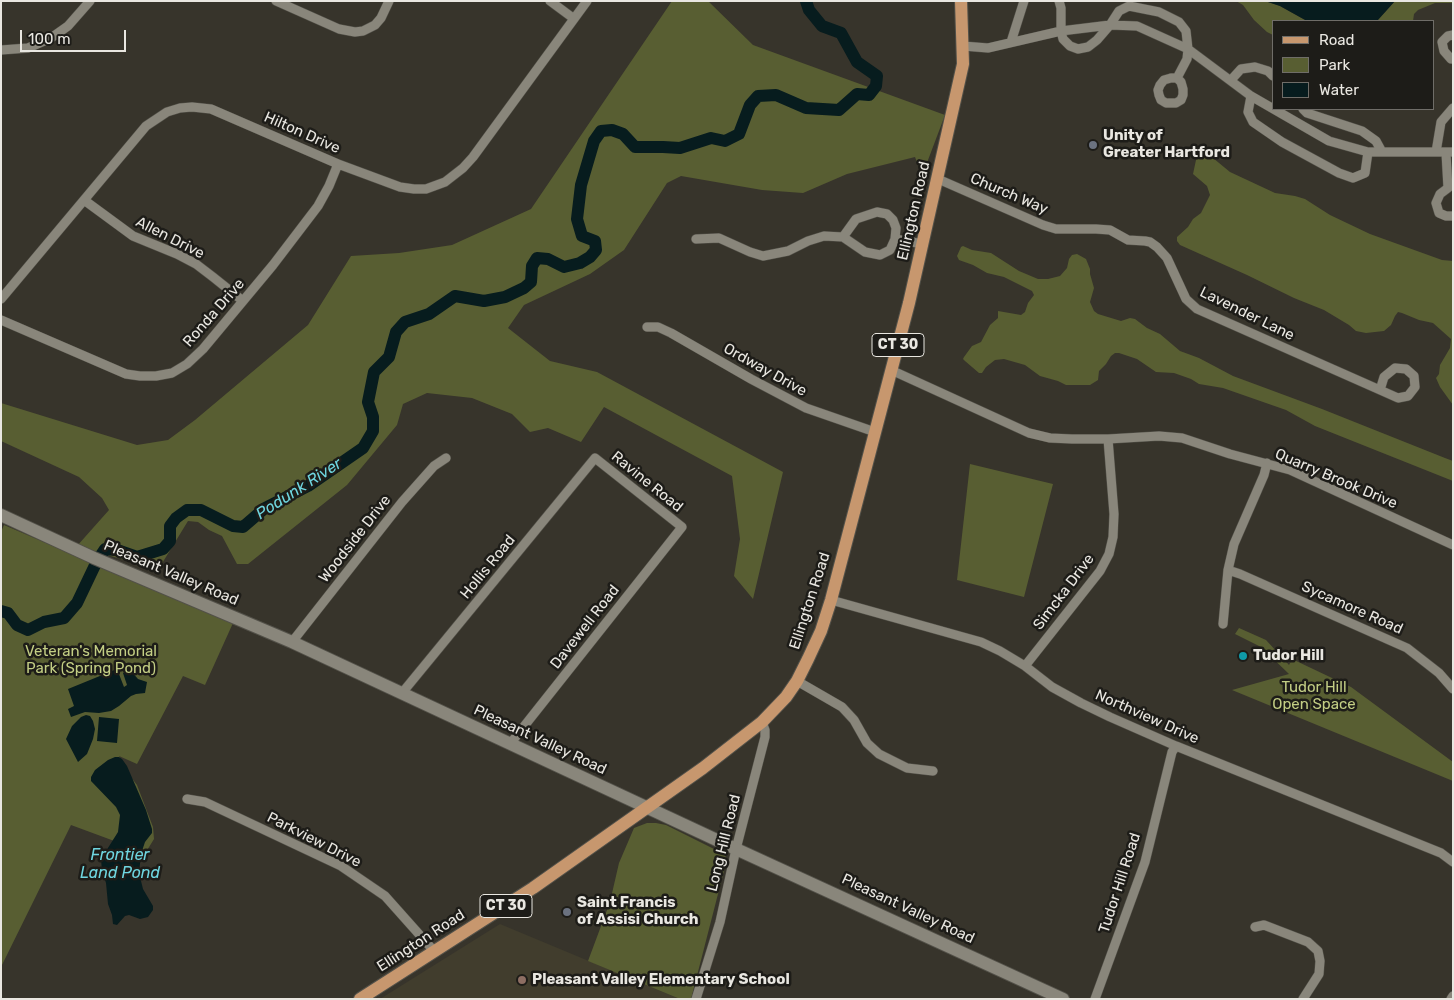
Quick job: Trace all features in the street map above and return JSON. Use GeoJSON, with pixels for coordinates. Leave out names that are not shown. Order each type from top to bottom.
{"type":"FeatureCollection","features":[{"type":"Feature","properties":{"kind":"main road","name":"Ellington Road"},"geometry":{"type":"LineString","coordinates":[[360,999],[533,888],[732,747],[762,722],[786,697],[797,680],[821,631],[831,600],[909,303],[960,82],[963,64],[961,1]]}},
{"type":"Feature","properties":{"kind":"main road","name":"Pleasant Valley Road"},"geometry":{"type":"LineString","coordinates":[[1,515],[99,560],[292,642],[1063,999]]}},
{"type":"Feature","properties":{"kind":"street"},"geometry":{"type":"LineString","coordinates":[[1,50],[28,48],[58,34],[74,20],[90,1]]}},
{"type":"Feature","properties":{"kind":"street"},"geometry":{"type":"LineString","coordinates":[[276,1],[347,32],[355,32],[375,25],[381,18],[389,1]]}},
{"type":"Feature","properties":{"kind":"street"},"geometry":{"type":"LineString","coordinates":[[550,1],[574,18]]}},
{"type":"Feature","properties":{"kind":"street","name":"Hilton Drive"},"geometry":{"type":"LineString","coordinates":[[1,299],[146,126],[167,112],[192,106],[211,109],[338,164],[400,187],[414,190],[426,189],[444,182],[463,168],[473,157],[586,1]]}},
{"type":"Feature","properties":{"kind":"street"},"geometry":{"type":"LineString","coordinates":[[1011,42],[1024,1]]}},
{"type":"Feature","properties":{"kind":"street"},"geometry":{"type":"LineString","coordinates":[[1059,1],[1063,39],[1070,46],[1078,50],[1092,44],[1110,25],[1119,11],[1129,6],[1159,12],[1179,22],[1186,31],[1188,49],[1186,59],[1177,78]]}},
{"type":"Feature","properties":{"kind":"street"},"geometry":{"type":"LineString","coordinates":[[963,46],[988,48],[1061,31],[1110,25],[1137,26],[1188,49],[1251,96],[1272,108]]}},
{"type":"Feature","properties":{"kind":"street"},"geometry":{"type":"LineString","coordinates":[[1453,35],[1448,36],[1442,42],[1444,51],[1453,58]]}},
{"type":"Feature","properties":{"kind":"street"},"geometry":{"type":"LineString","coordinates":[[1231,80],[1241,69],[1255,67],[1268,71],[1272,75]]}},
{"type":"Feature","properties":{"kind":"street"},"geometry":{"type":"LineString","coordinates":[[1251,96],[1248,112],[1253,122],[1282,142],[1339,173],[1353,178],[1365,173],[1368,152]]}},
{"type":"Feature","properties":{"kind":"street"},"geometry":{"type":"LineString","coordinates":[[1436,152],[1441,122],[1453,108]]}},
{"type":"Feature","properties":{"kind":"street"},"geometry":{"type":"LineString","coordinates":[[1275,110],[1329,141],[1368,152],[1450,153],[1450,190],[1440,194],[1436,204],[1439,214],[1453,216]]}},
{"type":"Feature","properties":{"kind":"street"},"geometry":{"type":"LineString","coordinates":[[1301,125],[1305,111],[1362,131],[1376,141],[1382,152]]}},
{"type":"Feature","properties":{"kind":"street","name":"Ronda Drive"},"geometry":{"type":"LineString","coordinates":[[1,320],[126,374],[156,376],[172,373],[186,364],[202,349],[310,218],[329,186],[338,164]]}},
{"type":"Feature","properties":{"kind":"street","name":"Church Way"},"geometry":{"type":"LineString","coordinates":[[938,178],[1043,225],[1056,228],[1110,230],[1128,240]]}},
{"type":"Feature","properties":{"kind":"street","name":"Allen Drive"},"geometry":{"type":"LineString","coordinates":[[84,200],[134,236],[196,264],[243,301]]}},
{"type":"Feature","properties":{"kind":"street"},"geometry":{"type":"LineString","coordinates":[[696,239],[719,238],[763,256],[788,251],[808,241],[824,236],[842,237],[865,252],[880,255],[890,250],[895,239],[896,228],[893,220],[887,214],[878,212],[856,219],[842,237]]}},
{"type":"Feature","properties":{"kind":"street"},"geometry":{"type":"LineString","coordinates":[[895,239],[923,244]]}},
{"type":"Feature","properties":{"kind":"street","name":"Lavender Lane"},"geometry":{"type":"LineString","coordinates":[[1128,240],[1144,241],[1157,247],[1167,258],[1186,300],[1197,309],[1380,390]]}},
{"type":"Feature","properties":{"kind":"street","name":"Ordway Drive"},"geometry":{"type":"LineString","coordinates":[[646,327],[658,327],[671,333],[806,408],[875,432]]}},
{"type":"Feature","properties":{"kind":"street","name":"Quarry Brook Drive"},"geometry":{"type":"LineString","coordinates":[[891,370],[1029,433],[1050,438],[1108,439],[1159,436],[1182,438],[1230,454],[1290,470],[1453,545]]}},
{"type":"Feature","properties":{"kind":"street","name":"Simcka Drive"},"geometry":{"type":"LineString","coordinates":[[1025,666],[1100,572],[1109,554],[1114,537],[1114,514],[1108,439]]}},
{"type":"Feature","properties":{"kind":"street","name":"Woodside Drive"},"geometry":{"type":"LineString","coordinates":[[292,642],[402,502],[434,466],[446,458]]}},
{"type":"Feature","properties":{"kind":"street","name":"Ravine Road"},"geometry":{"type":"LineString","coordinates":[[595,458],[682,527]]}},
{"type":"Feature","properties":{"kind":"street","name":"Hollis Road"},"geometry":{"type":"LineString","coordinates":[[402,693],[595,458]]}},
{"type":"Feature","properties":{"kind":"street"},"geometry":{"type":"LineString","coordinates":[[1223,624],[1228,570],[1234,544],[1264,475],[1267,463]]}},
{"type":"Feature","properties":{"kind":"street","name":"Davewell Road"},"geometry":{"type":"LineString","coordinates":[[510,744],[682,527]]}},
{"type":"Feature","properties":{"kind":"street","name":"Sycamore Road"},"geometry":{"type":"LineString","coordinates":[[1228,570],[1407,648],[1439,673],[1453,689]]}},
{"type":"Feature","properties":{"kind":"street","name":"Northview Drive"},"geometry":{"type":"LineString","coordinates":[[831,600],[981,642],[1025,666],[1052,687],[1081,703],[1176,746],[1441,852],[1453,862]]}},
{"type":"Feature","properties":{"kind":"street"},"geometry":{"type":"LineString","coordinates":[[797,680],[842,707],[854,720],[867,743],[879,754],[907,768],[933,771]]}},
{"type":"Feature","properties":{"kind":"street","name":"Long Hill Road"},"geometry":{"type":"LineString","coordinates":[[696,999],[720,922],[736,849],[765,737],[762,722]]}},
{"type":"Feature","properties":{"kind":"street","name":"Tudor Hill Road"},"geometry":{"type":"LineString","coordinates":[[1095,999],[1145,862],[1172,752],[1176,746]]}},
{"type":"Feature","properties":{"kind":"street","name":"Parkview Drive"},"geometry":{"type":"LineString","coordinates":[[187,799],[205,802],[341,866],[384,896],[434,951]]}},
{"type":"Feature","properties":{"kind":"street"},"geometry":{"type":"LineString","coordinates":[[1255,927],[1264,925],[1308,942],[1318,951],[1320,961],[1319,974],[1303,999]]}},
{"type":"Feature","properties":{"kind":"shaded area","name":"Pleasant Valley Elementary School"},"geometry":{"type":"Polygon","coordinates":[[[500,924],[680,999],[380,999],[500,924]]]}},
{"type":"Feature","properties":{"kind":"green space"},"geometry":{"type":"Polygon","coordinates":[[[672,1],[708,1],[753,45],[945,115],[922,176],[915,157],[847,174],[803,193],[762,190],[681,176],[667,183],[624,250],[590,274],[524,305],[508,328],[550,361],[597,372],[783,472],[753,599],[734,576],[740,539],[732,476],[604,407],[581,442],[548,428],[530,432],[512,414],[472,398],[427,393],[403,404],[397,425],[347,485],[248,564],[237,564],[222,536],[198,522],[188,521],[158,570],[77,546],[109,510],[102,498],[79,477],[1,441],[1,403],[137,445],[168,440],[195,420],[308,325],[351,256],[399,253],[452,245],[531,209],[672,1]]]}},
{"type":"Feature","properties":{"kind":"green space"},"geometry":{"type":"Polygon","coordinates":[[[1236,1],[1265,1],[1280,6],[1305,20],[1272,20],[1272,34],[1254,20],[1243,5],[1236,1]]]}},
{"type":"Feature","properties":{"kind":"green space"},"geometry":{"type":"Polygon","coordinates":[[[1395,1],[1453,1],[1453,3],[1435,3],[1418,10],[1414,14],[1413,20],[1378,20],[1395,1]]]}},
{"type":"Feature","properties":{"kind":"green space"},"geometry":{"type":"Polygon","coordinates":[[[1199,156],[1213,158],[1230,172],[1275,193],[1305,199],[1330,215],[1370,234],[1442,260],[1453,261],[1453,405],[1436,378],[1439,374],[1440,365],[1450,348],[1451,339],[1433,323],[1398,312],[1391,325],[1384,331],[1366,333],[1356,331],[1324,310],[1180,245],[1177,237],[1201,213],[1210,195],[1207,186],[1193,174],[1196,160],[1199,156]]]}},
{"type":"Feature","properties":{"kind":"green space"},"geometry":{"type":"Polygon","coordinates":[[[963,246],[972,250],[991,253],[1019,271],[1038,279],[1060,276],[1067,268],[1072,255],[1077,254],[1086,259],[1090,269],[1094,288],[1090,302],[1094,311],[1098,314],[1121,321],[1130,318],[1135,319],[1147,328],[1160,334],[1180,351],[1199,358],[1233,376],[1453,461],[1453,481],[1315,426],[1286,410],[1223,388],[1199,384],[1174,373],[1156,372],[1137,359],[1119,353],[1111,356],[1099,371],[1098,380],[1090,385],[1066,385],[1040,376],[1025,365],[1004,359],[995,360],[982,373],[979,373],[963,359],[964,357],[972,346],[981,342],[990,325],[998,318],[998,311],[1021,315],[1025,312],[1028,303],[1034,295],[1032,291],[1004,277],[987,273],[959,260],[957,256],[963,246]]]}},
{"type":"Feature","properties":{"kind":"green space"},"geometry":{"type":"Polygon","coordinates":[[[970,464],[1053,484],[1024,597],[957,580],[970,464]]]}},
{"type":"Feature","properties":{"kind":"green space","name":"Veteran's Memorial Park (Spring Pond)"},"geometry":{"type":"Polygon","coordinates":[[[4,525],[233,623],[205,685],[183,676],[137,764],[119,756],[137,785],[153,827],[154,839],[146,852],[71,825],[1,967],[1,532],[4,525]]]}},
{"type":"Feature","properties":{"kind":"green space","name":"Tudor Hill Open Space"},"geometry":{"type":"Polygon","coordinates":[[[1239,628],[1266,640],[1289,665],[1292,659],[1351,687],[1453,762],[1453,781],[1232,690],[1289,674],[1261,647],[1235,634],[1239,628]]]}},
{"type":"Feature","properties":{"kind":"green space"},"geometry":{"type":"Polygon","coordinates":[[[647,823],[666,825],[724,854],[727,859],[691,999],[680,999],[588,961],[610,902],[619,863],[634,828],[647,823]]]}},
{"type":"Feature","properties":{"kind":"water"},"geometry":{"type":"Polygon","coordinates":[[[1265,1],[1395,1],[1378,20],[1305,20],[1280,6],[1265,1]]]}},
{"type":"Feature","properties":{"kind":"water"},"geometry":{"type":"Polygon","coordinates":[[[117,669],[124,687],[127,685],[123,673],[130,670],[138,679],[147,682],[145,693],[131,696],[111,711],[99,713],[85,712],[71,717],[68,709],[74,706],[68,689],[117,669]]]}},
{"type":"Feature","properties":{"kind":"water"},"geometry":{"type":"Polygon","coordinates":[[[90,716],[95,729],[87,754],[78,762],[66,739],[72,726],[81,717],[90,716]]]}},
{"type":"Feature","properties":{"kind":"water"},"geometry":{"type":"Polygon","coordinates":[[[99,717],[119,719],[117,743],[97,741],[99,717]]]}},
{"type":"Feature","properties":{"kind":"water","name":"Frontier Land Pond"},"geometry":{"type":"Polygon","coordinates":[[[115,757],[122,759],[127,766],[152,829],[152,833],[145,842],[141,854],[139,873],[143,889],[153,906],[153,910],[148,917],[140,919],[129,915],[125,916],[117,925],[113,924],[108,904],[101,859],[118,832],[120,815],[116,807],[91,781],[95,770],[115,757]]]}},
{"type":"Feature","properties":{"kind":"waterway","name":"Podunk River"},"geometry":{"type":"LineString","coordinates":[[1,611],[8,613],[17,625],[28,630],[44,622],[64,618],[77,603],[97,561],[105,549],[117,550],[137,557],[163,549],[170,541],[170,526],[176,518],[187,510],[201,510],[233,526],[243,527],[265,508],[308,486],[363,448],[373,431],[373,417],[368,402],[374,372],[389,357],[396,332],[405,322],[429,314],[455,296],[484,301],[505,297],[524,288],[531,282],[532,266],[537,258],[548,259],[564,267],[580,263],[590,257],[596,250],[595,241],[582,236],[577,219],[581,185],[594,141],[601,131],[612,130],[623,134],[635,147],[680,148],[711,138],[725,141],[739,134],[750,105],[758,96],[776,95],[806,108],[839,110],[857,94],[869,95],[876,86],[877,76],[857,62],[841,33],[822,26],[809,10],[806,1]]}},
{"type":"Feature","properties":{"kind":"place","name":"Unity of Greater Hartford"},"geometry":{"type":"Point","coordinates":[1093,145]}},
{"type":"Feature","properties":{"kind":"place","name":"Tudor Hill"},"geometry":{"type":"Point","coordinates":[1243,656]}},
{"type":"Feature","properties":{"kind":"place","name":"Saint Francis of Assisi Church"},"geometry":{"type":"Point","coordinates":[567,912]}},
{"type":"Feature","properties":{"kind":"place","name":"Pleasant Valley Elementary School"},"geometry":{"type":"Point","coordinates":[522,980]}}]}
